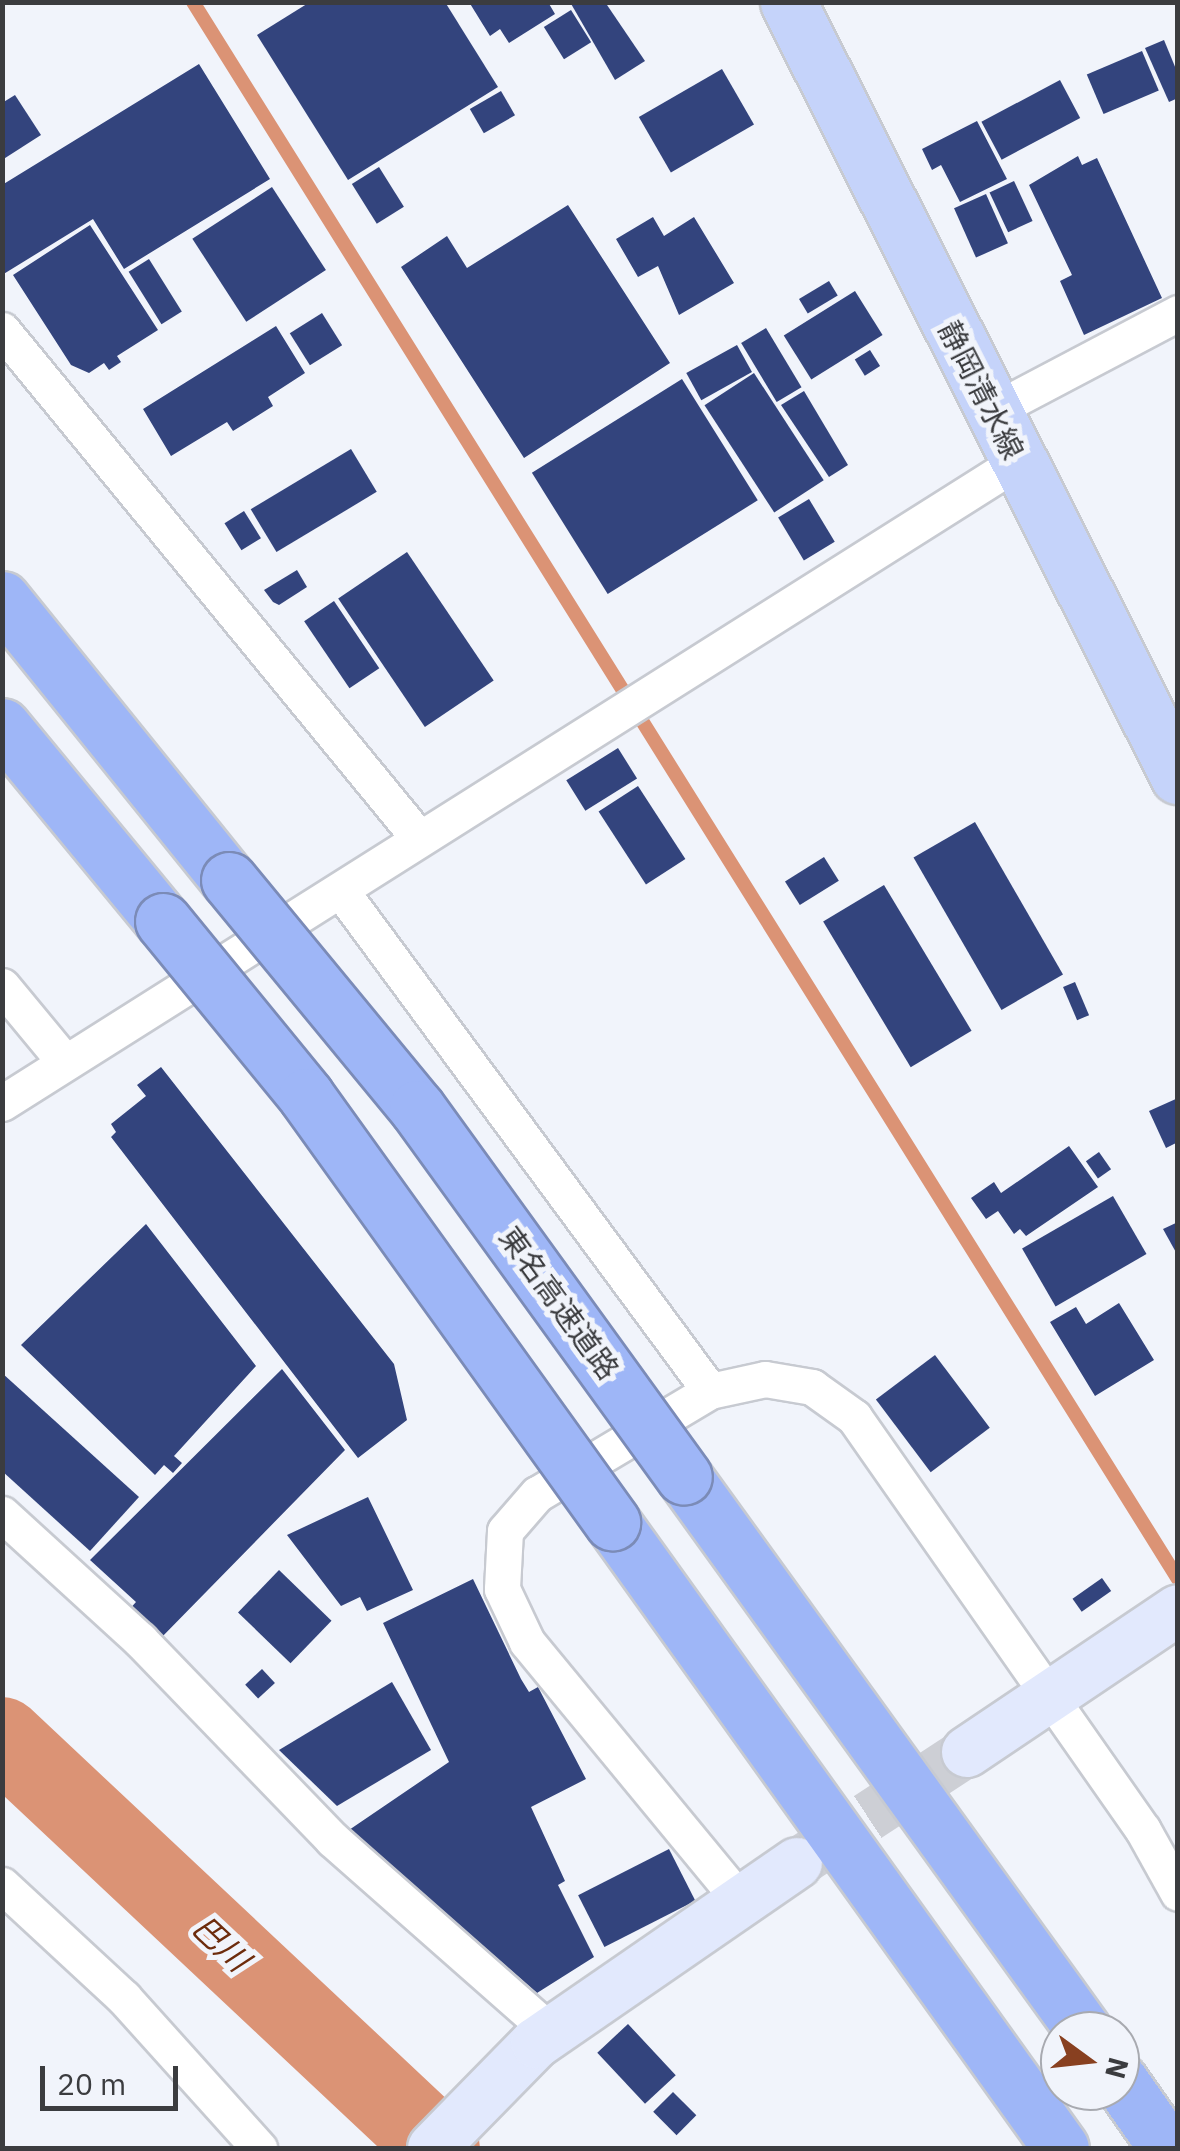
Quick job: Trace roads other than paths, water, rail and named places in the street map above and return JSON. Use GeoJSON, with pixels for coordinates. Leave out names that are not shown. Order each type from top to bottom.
{"type":"FeatureCollection","features":[{"type":"Feature","properties":{"kind":"highway","name":"東名高速道路"},"geometry":{"type":"LineString","coordinates":[[2,599],[418,1108],[1070,2011]]}},
{"type":"Feature","properties":{"kind":"highway"},"geometry":{"type":"LineString","coordinates":[[2,726],[306,1096],[1061,2148]]}},
{"type":"Feature","properties":{"kind":"main road","name":"静岡清水線"},"geometry":{"type":"LineString","coordinates":[[788,2],[1175,766]]}},
{"type":"Feature","properties":{"kind":"street"},"geometry":{"type":"LineString","coordinates":[[992,411],[1178,313]]}},
{"type":"Feature","properties":{"kind":"street"},"geometry":{"type":"LineString","coordinates":[[2,330],[418,836]]}},
{"type":"Feature","properties":{"kind":"street"},"geometry":{"type":"LineString","coordinates":[[2,1103],[341,891],[418,836],[1018,462]]}},
{"type":"Feature","properties":{"kind":"street"},"geometry":{"type":"LineString","coordinates":[[341,891],[710,1391]]}},
{"type":"Feature","properties":{"kind":"street"},"geometry":{"type":"LineString","coordinates":[[2,986],[64,1061]]}},
{"type":"Feature","properties":{"kind":"street"},"geometry":{"type":"LineString","coordinates":[[740,1900],[527,1642],[502,1589],[506,1531],[536,1494],[710,1391],[766,1379],[812,1386],[854,1417],[1045,1697],[1143,1830],[1178,1893]]}},
{"type":"Feature","properties":{"kind":"street"},"geometry":{"type":"LineString","coordinates":[[2,1514],[140,1640],[332,1839],[544,2037]]}},
{"type":"Feature","properties":{"kind":"street"},"geometry":{"type":"LineString","coordinates":[[968,1752],[1164,1619]]}},
{"type":"Feature","properties":{"kind":"street"},"geometry":{"type":"LineString","coordinates":[[433,2148],[544,2037],[797,1863]]}},
{"type":"Feature","properties":{"kind":"street"},"geometry":{"type":"LineString","coordinates":[[2,1885],[124,1998],[259,2148]]}},
{"type":"Feature","properties":{"kind":"waterway"},"geometry":{"type":"LineString","coordinates":[[193,2],[1178,1579]]}},
{"type":"Feature","properties":{"kind":"waterway","name":"巴川"},"geometry":{"type":"LineString","coordinates":[[2,1738],[439,2148]]}},
{"type":"Feature","properties":{"kind":"tunnel"},"geometry":{"type":"LineString","coordinates":[[805,1858],[967,1752]]}}]}
